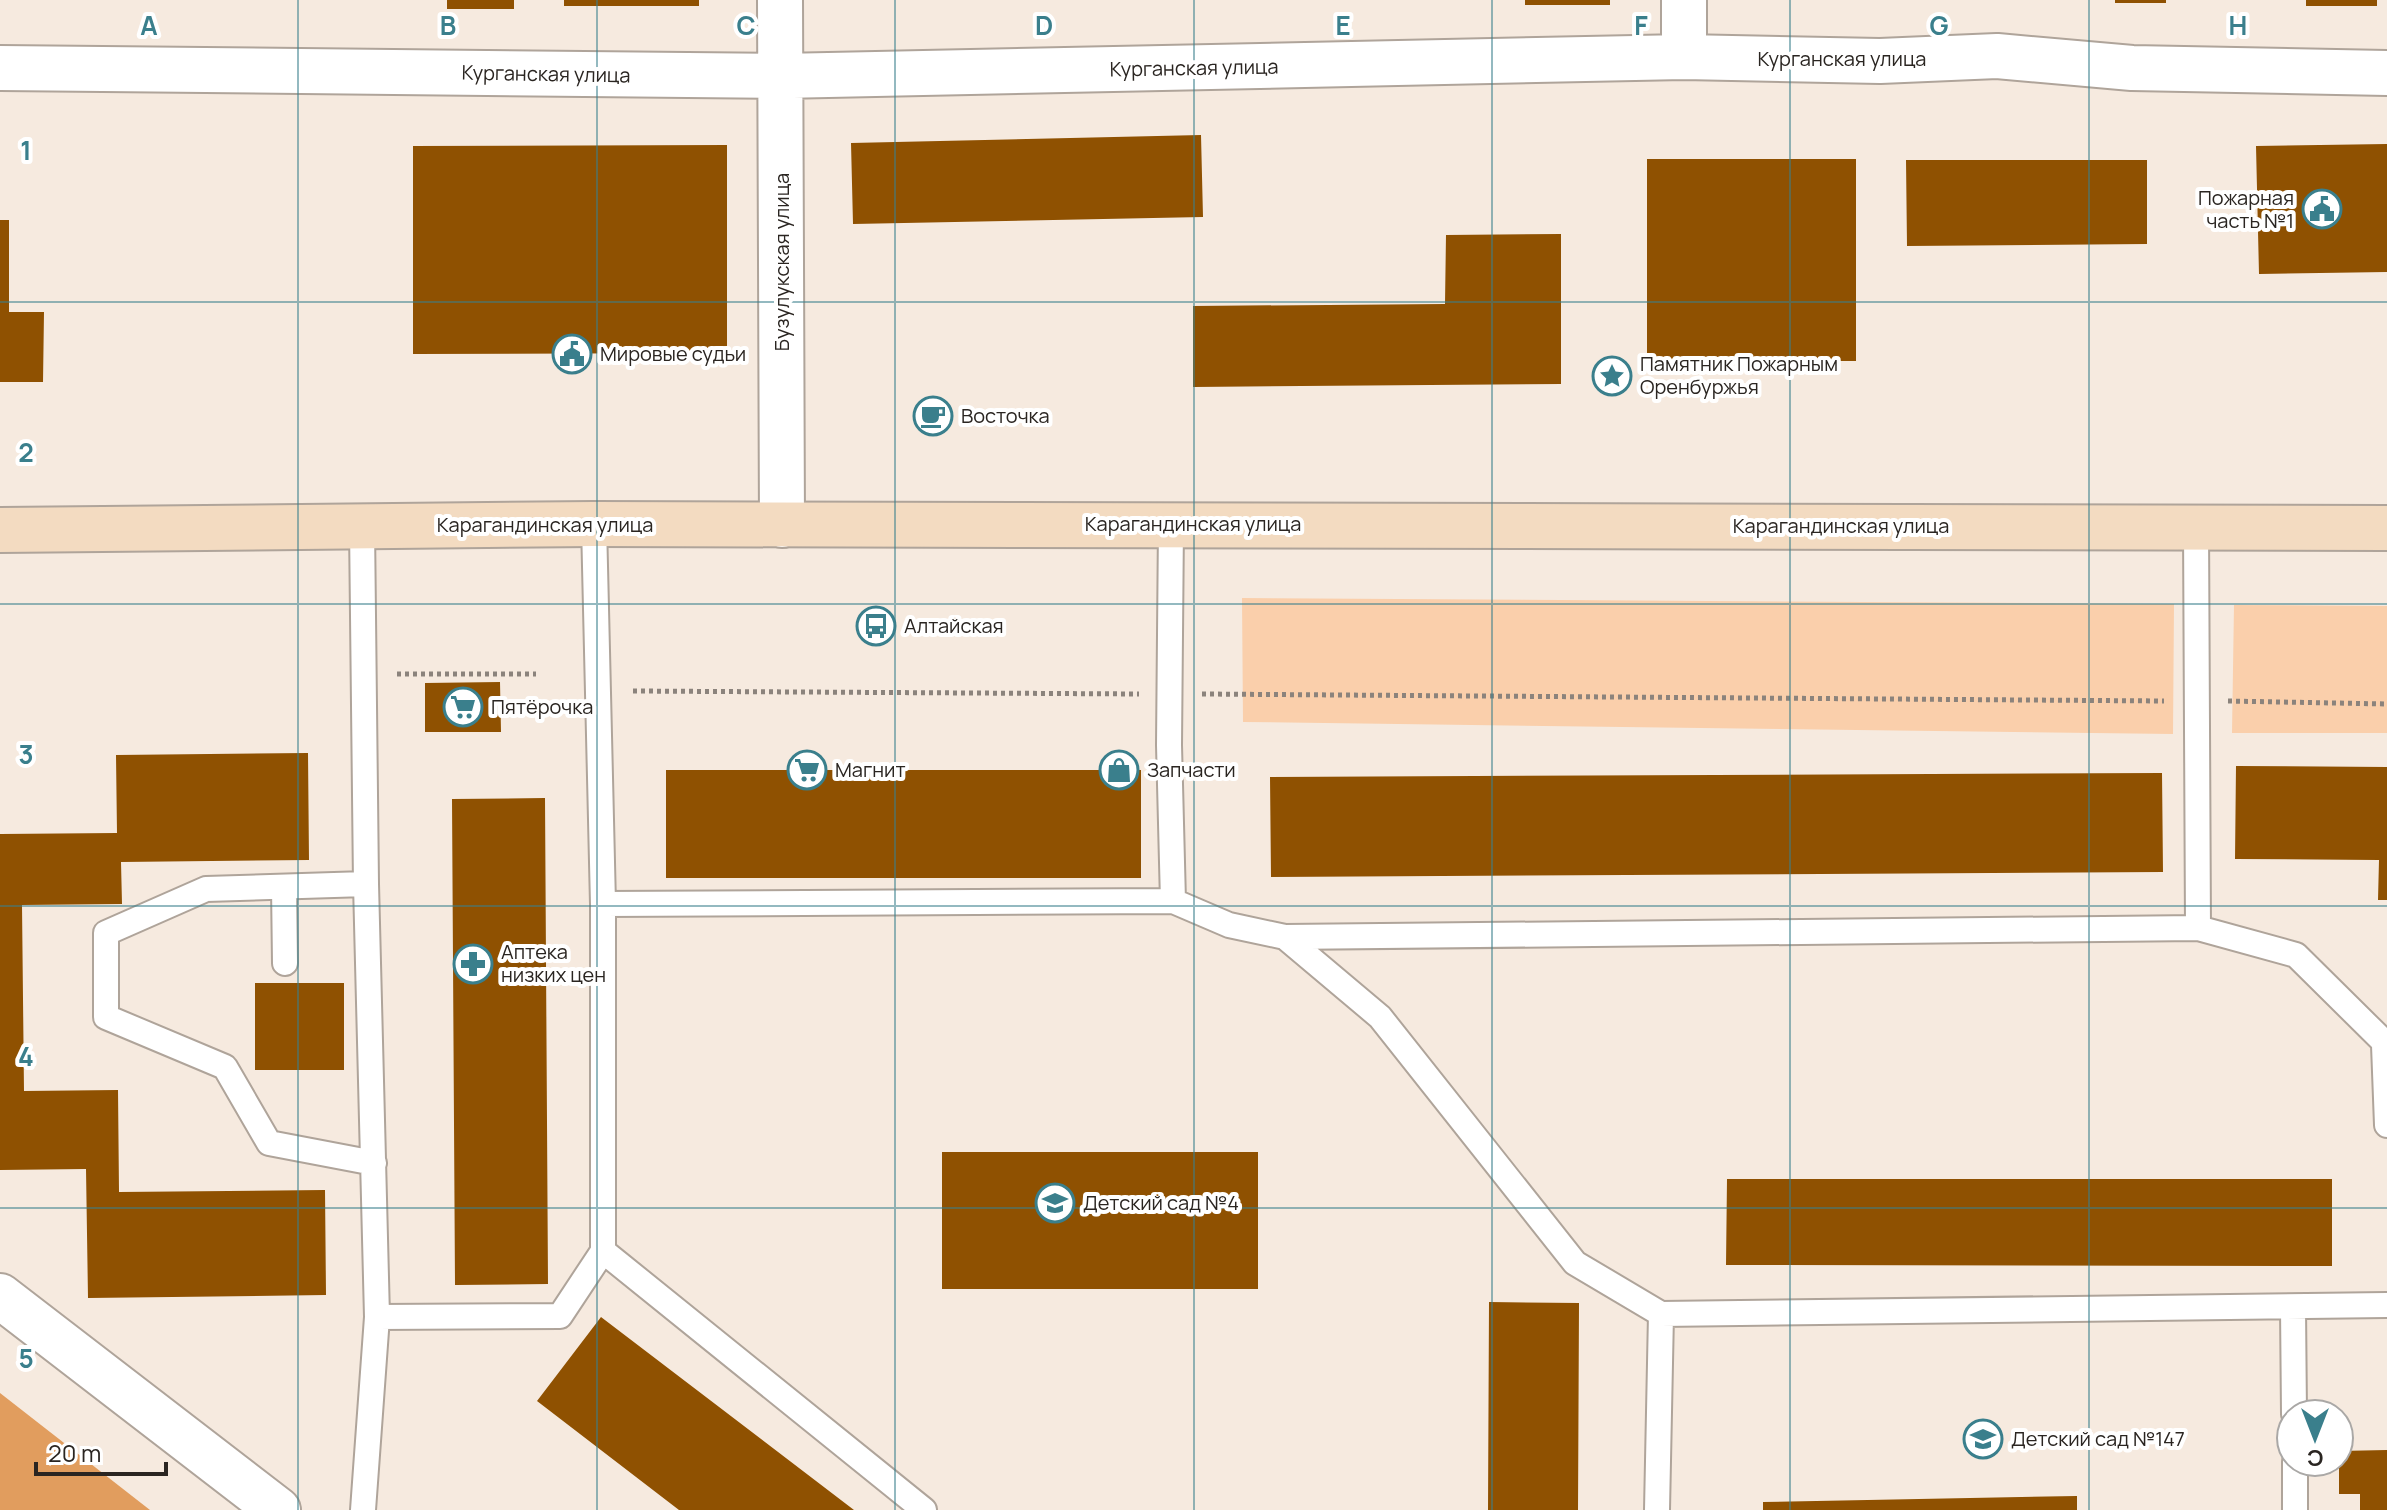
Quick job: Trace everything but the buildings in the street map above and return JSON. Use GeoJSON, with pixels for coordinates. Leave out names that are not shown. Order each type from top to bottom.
{"type":"FeatureCollection","features":[{"type":"Feature","properties":{"kind":"main road","name":"Карагандинская улица"},"geometry":{"type":"LineString","coordinates":[[0,530],[594,524],[2387,528]]}},
{"type":"Feature","properties":{"kind":"street","name":"Бузулукская улица"},"geometry":{"type":"LineString","coordinates":[[780,0],[782,525]]}},
{"type":"Feature","properties":{"kind":"street"},"geometry":{"type":"LineString","coordinates":[[1684,0],[1684,57]]}},
{"type":"Feature","properties":{"kind":"street","name":"Курганская улица"},"geometry":{"type":"LineString","coordinates":[[0,68],[781,76],[1684,57],[1880,61],[1997,56],[2132,68],[2387,73]]}},
{"type":"Feature","properties":{"kind":"street"},"geometry":{"type":"LineString","coordinates":[[0,1296],[278,1510]]}},
{"type":"Feature","properties":{"kind":"lane"},"geometry":{"type":"LineString","coordinates":[[377,1317],[560,1316],[603,1251],[603,904],[594,524]]}},
{"type":"Feature","properties":{"kind":"lane"},"geometry":{"type":"LineString","coordinates":[[1171,524],[1169,745],[1173,901]]}},
{"type":"Feature","properties":{"kind":"lane"},"geometry":{"type":"LineString","coordinates":[[362,526],[366,884],[377,1317],[363,1510]]}},
{"type":"Feature","properties":{"kind":"lane"},"geometry":{"type":"LineString","coordinates":[[2196,526],[2198,928]]}},
{"type":"Feature","properties":{"kind":"lane"},"geometry":{"type":"LineString","coordinates":[[366,884],[206,889],[106,933],[106,1017],[225,1067],[269,1143],[374,1163]]}},
{"type":"Feature","properties":{"kind":"lane"},"geometry":{"type":"LineString","coordinates":[[284,887],[285,963]]}},
{"type":"Feature","properties":{"kind":"lane"},"geometry":{"type":"LineString","coordinates":[[603,904],[1173,901],[1229,925],[1285,937],[2198,928],[2296,955],[2386,1045],[2387,1125]]}},
{"type":"Feature","properties":{"kind":"lane"},"geometry":{"type":"LineString","coordinates":[[1285,937],[1380,1017],[1575,1263],[1661,1314],[2387,1305]]}},
{"type":"Feature","properties":{"kind":"lane"},"geometry":{"type":"LineString","coordinates":[[603,1251],[924,1510]]}},
{"type":"Feature","properties":{"kind":"lane"},"geometry":{"type":"LineString","coordinates":[[2293,1308],[2294,1398]]}},
{"type":"Feature","properties":{"kind":"lane"},"geometry":{"type":"LineString","coordinates":[[1657,1510],[1661,1314]]}},
{"type":"Feature","properties":{"kind":"lane"},"geometry":{"type":"LineString","coordinates":[[2295,1478],[2295,1510]]}},
{"type":"Feature","properties":{"kind":"path"},"geometry":{"type":"LineString","coordinates":[[396,674],[536,674]]}},
{"type":"Feature","properties":{"kind":"path"},"geometry":{"type":"LineString","coordinates":[[629,691],[1140,694]]}},
{"type":"Feature","properties":{"kind":"path"},"geometry":{"type":"LineString","coordinates":[[1201,694],[2177,701]]}},
{"type":"Feature","properties":{"kind":"path"},"geometry":{"type":"LineString","coordinates":[[2227,701],[2387,704]]}},
{"type":"Feature","properties":{"kind":"shaded area"},"geometry":{"type":"Polygon","coordinates":[[[1242,598],[2174,604],[2173,734],[1243,722],[1242,598]]]}},
{"type":"Feature","properties":{"kind":"shaded area"},"geometry":{"type":"Polygon","coordinates":[[[2234,605],[2387,606],[2387,733],[2232,733],[2234,605]]]}},
{"type":"Feature","properties":{"kind":"shaded area"},"geometry":{"type":"Polygon","coordinates":[[[0,1393],[150,1510],[0,1510],[0,1393]]]}},
{"type":"Feature","properties":{"kind":"place","name":"Пожарная часть №1"},"geometry":{"type":"Point","coordinates":[2322,209]}},
{"type":"Feature","properties":{"kind":"place","name":"Мировые судьи"},"geometry":{"type":"Point","coordinates":[572,354]}},
{"type":"Feature","properties":{"kind":"place","name":"Памятник Пожарным Оренбуржья"},"geometry":{"type":"Point","coordinates":[1612,376]}},
{"type":"Feature","properties":{"kind":"place","name":"Восточка"},"geometry":{"type":"Point","coordinates":[933,416]}},
{"type":"Feature","properties":{"kind":"place","name":"Алтайская"},"geometry":{"type":"Point","coordinates":[876,626]}},
{"type":"Feature","properties":{"kind":"place","name":"Пятёрочка"},"geometry":{"type":"Point","coordinates":[463,707]}},
{"type":"Feature","properties":{"kind":"place","name":"Магнит"},"geometry":{"type":"Point","coordinates":[807,770]}},
{"type":"Feature","properties":{"kind":"place","name":"Запчасти"},"geometry":{"type":"Point","coordinates":[1119,770]}},
{"type":"Feature","properties":{"kind":"place","name":"Аптека низких цен"},"geometry":{"type":"Point","coordinates":[473,964]}},
{"type":"Feature","properties":{"kind":"place","name":"Детский сад №4"},"geometry":{"type":"Point","coordinates":[1055,1203]}},
{"type":"Feature","properties":{"kind":"place","name":"Детский сад №147"},"geometry":{"type":"Point","coordinates":[1983,1439]}}]}
